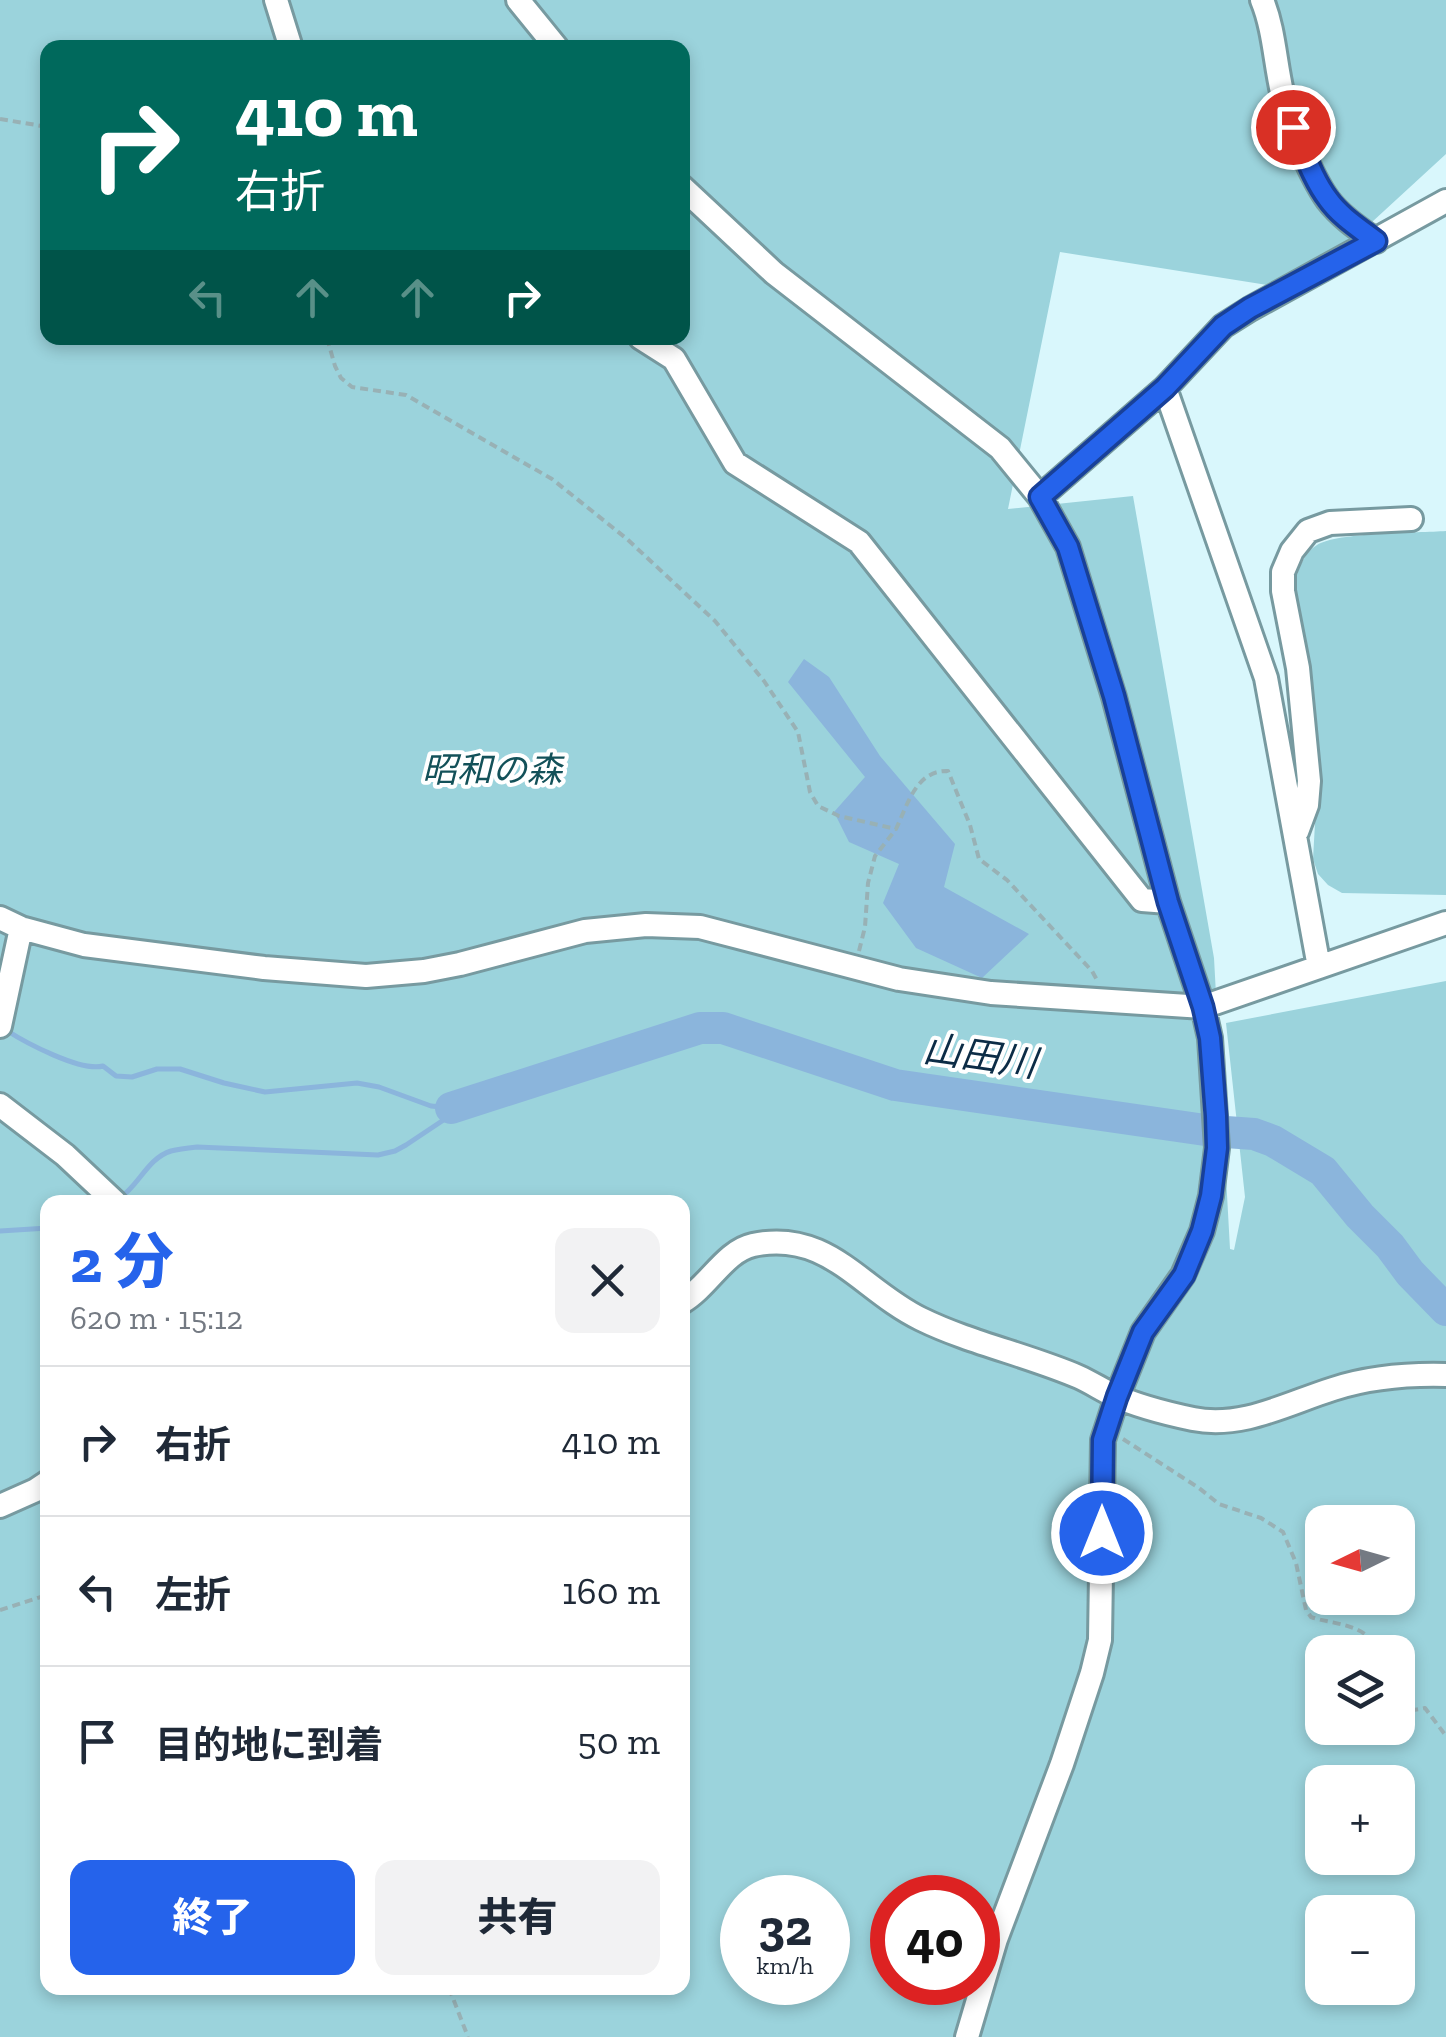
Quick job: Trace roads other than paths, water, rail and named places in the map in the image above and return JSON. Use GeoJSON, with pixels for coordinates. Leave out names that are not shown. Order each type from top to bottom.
{"type":"FeatureCollection","features":[{"type":"Feature","properties":{"kind":"street"},"geometry":{"type":"LineString","coordinates":[[276,0],[288,40]]}},
{"type":"Feature","properties":{"kind":"street"},"geometry":{"type":"LineString","coordinates":[[518,0],[550,40]]}},
{"type":"Feature","properties":{"kind":"street"},"geometry":{"type":"LineString","coordinates":[[1262,0],[1282,94],[1318,183],[1342,215],[1376,241]]}},
{"type":"Feature","properties":{"kind":"street"},"geometry":{"type":"LineString","coordinates":[[690,195],[774,273],[1000,448],[1040,497],[1068,547],[1210,1038],[1217,1148],[1211,1196],[1184,1275],[1143,1332],[1103,1440],[1100,1640],[1062,1764],[996,1939],[967,2037]]}},
{"type":"Feature","properties":{"kind":"street"},"geometry":{"type":"LineString","coordinates":[[1040,497],[1165,388],[1223,326],[1446,201]]}},
{"type":"Feature","properties":{"kind":"street"},"geometry":{"type":"LineString","coordinates":[[651,345],[674,359],[735,463],[859,542],[1142,900],[1168,902]]}},
{"type":"Feature","properties":{"kind":"street"},"geometry":{"type":"LineString","coordinates":[[1165,388],[1266,678],[1319,967]]}},
{"type":"Feature","properties":{"kind":"street"},"geometry":{"type":"LineString","coordinates":[[1296,836],[1308,805],[1309,781],[1298,668],[1282,591],[1283,572],[1292,551],[1308,531],[1330,523],[1411,519]]}},
{"type":"Feature","properties":{"kind":"street"},"geometry":{"type":"LineString","coordinates":[[2,1019],[10,923],[84,944],[264,968],[366,976],[442,968],[585,931],[646,925],[700,928],[900,980],[992,993],[1203,1007],[1446,924]]}},
{"type":"Feature","properties":{"kind":"street"},"geometry":{"type":"LineString","coordinates":[[0,1105],[65,1155],[108,1195]]}},
{"type":"Feature","properties":{"kind":"street"},"geometry":{"type":"LineString","coordinates":[[690,1297],[742,1248],[756,1244],[816,1248],[922,1320],[1080,1378],[1117,1397],[1194,1419],[1252,1417],[1368,1380],[1446,1375]]}},
{"type":"Feature","properties":{"kind":"street"},"geometry":{"type":"LineString","coordinates":[[0,1506],[40,1487]]}},
{"type":"Feature","properties":{"kind":"waterway","name":"山田川"},"geometry":{"type":"LineString","coordinates":[[451,1108],[700,1028],[723,1028],[895,1085],[1254,1134],[1323,1171],[1446,1310]]}},
{"type":"Feature","properties":{"kind":"waterway"},"geometry":{"type":"LineString","coordinates":[[6,1030],[54,1055],[81,1065],[103,1066],[116,1076],[180,1069],[265,1092],[357,1083],[431,1106],[451,1108],[445,1119],[406,1145],[378,1155],[197,1147],[171,1151],[156,1159],[123,1195]]}},
{"type":"Feature","properties":{"kind":"waterway"},"geometry":{"type":"LineString","coordinates":[[0,1231],[40,1228]]}},
{"type":"Feature","properties":{"kind":"park label","name":"昭和の森"},"geometry":{"type":"Point","coordinates":[492,770]}}]}
